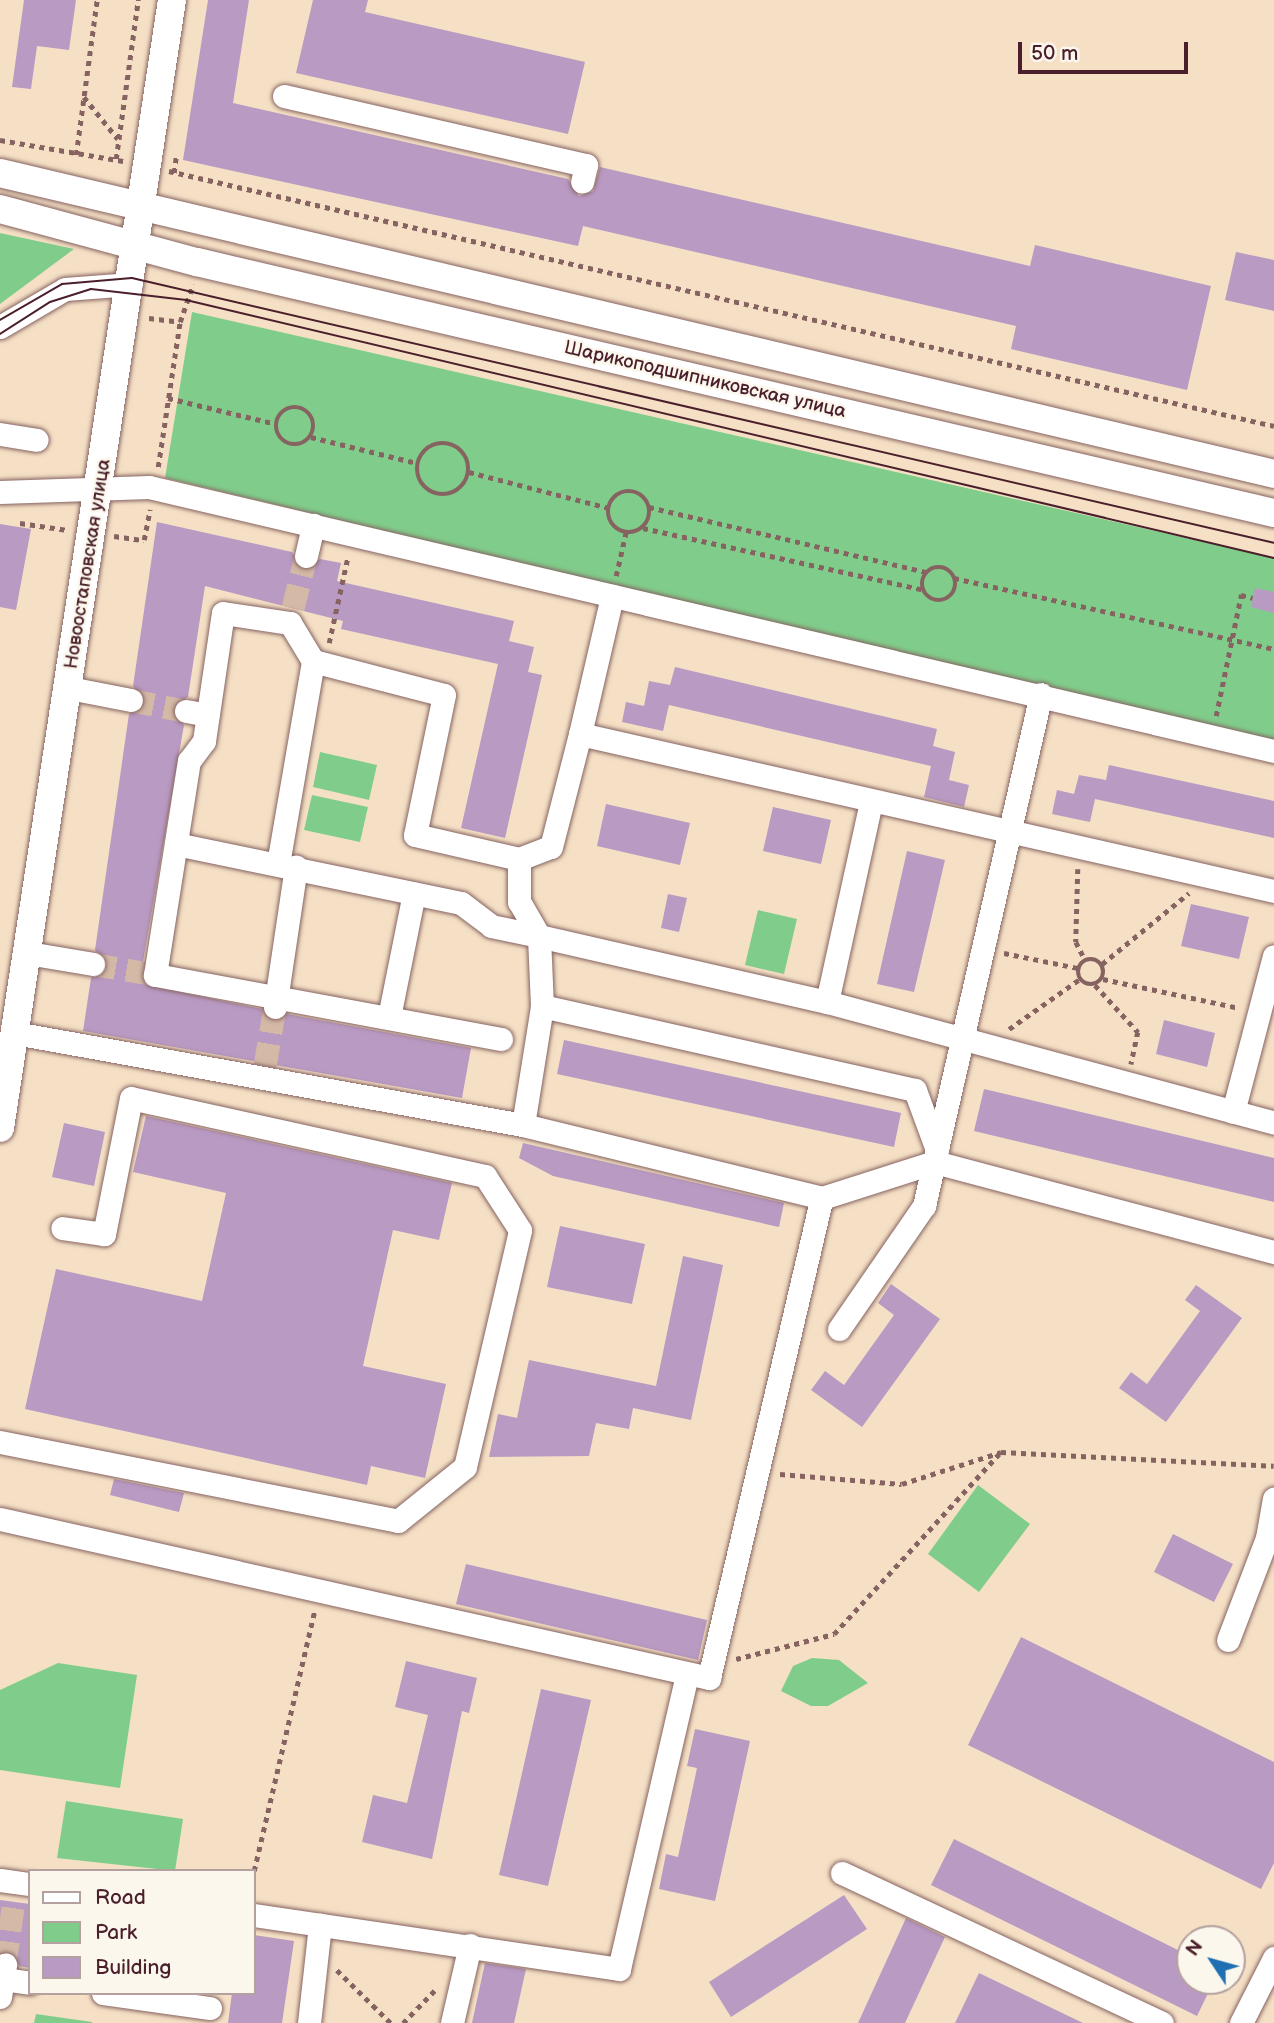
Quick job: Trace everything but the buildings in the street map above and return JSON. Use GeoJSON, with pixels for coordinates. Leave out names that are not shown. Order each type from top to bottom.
{"type":"FeatureCollection","features":[{"type":"Feature","properties":{"kind":"main road","name":"Новоостаповская улица"},"geometry":{"type":"LineString","coordinates":[[0,1128],[137,246],[172,0]]}},
{"type":"Feature","properties":{"kind":"main road","name":"Шарикоподшипниковская улица"},"geometry":{"type":"LineString","coordinates":[[0,173],[1274,474]]}},
{"type":"Feature","properties":{"kind":"main road","name":"Шарикоподшипниковская улица"},"geometry":{"type":"LineString","coordinates":[[0,209],[137,246],[1274,513]]}},
{"type":"Feature","properties":{"kind":"street"},"geometry":{"type":"LineString","coordinates":[[284,96],[571,173]]}},
{"type":"Feature","properties":{"kind":"street"},"geometry":{"type":"LineString","coordinates":[[0,327],[65,289],[131,284]]}},
{"type":"Feature","properties":{"kind":"street"},"geometry":{"type":"LineString","coordinates":[[0,434],[37,440]]}},
{"type":"Feature","properties":{"kind":"street"},"geometry":{"type":"LineString","coordinates":[[0,492],[154,489],[1041,694],[1274,751]]}},
{"type":"Feature","properties":{"kind":"street"},"geometry":{"type":"LineString","coordinates":[[306,555],[313,525]]}},
{"type":"Feature","properties":{"kind":"street"},"geometry":{"type":"LineString","coordinates":[[319,663],[444,695],[415,835],[519,859],[551,847],[612,596]]}},
{"type":"Feature","properties":{"kind":"street"},"geometry":{"type":"LineString","coordinates":[[276,1001],[287,866],[319,663],[292,616],[223,613],[197,713],[204,741],[188,761],[155,975],[276,1001],[388,1017],[501,1038]]}},
{"type":"Feature","properties":{"kind":"street"},"geometry":{"type":"LineString","coordinates":[[69,688],[131,700]]}},
{"type":"Feature","properties":{"kind":"street"},"geometry":{"type":"LineString","coordinates":[[839,1329],[924,1206],[1041,694]]}},
{"type":"Feature","properties":{"kind":"street"},"geometry":{"type":"LineString","coordinates":[[580,734],[871,802],[1274,891]]}},
{"type":"Feature","properties":{"kind":"street"},"geometry":{"type":"LineString","coordinates":[[827,1002],[871,802]]}},
{"type":"Feature","properties":{"kind":"street"},"geometry":{"type":"LineString","coordinates":[[176,844],[461,903],[491,926],[827,1002],[1274,1123]]}},
{"type":"Feature","properties":{"kind":"street"},"geometry":{"type":"LineString","coordinates":[[519,859],[519,902],[539,936],[542,1006],[523,1125]]}},
{"type":"Feature","properties":{"kind":"street"},"geometry":{"type":"LineString","coordinates":[[388,1017],[414,892]]}},
{"type":"Feature","properties":{"kind":"street"},"geometry":{"type":"LineString","coordinates":[[27,953],[93,964]]}},
{"type":"Feature","properties":{"kind":"street"},"geometry":{"type":"LineString","coordinates":[[1233,1112],[1274,956]]}},
{"type":"Feature","properties":{"kind":"street"},"geometry":{"type":"LineString","coordinates":[[542,1006],[915,1090],[936,1156]]}},
{"type":"Feature","properties":{"kind":"street"},"geometry":{"type":"LineString","coordinates":[[15,1033],[264,1072],[523,1125],[822,1198],[936,1156],[1274,1252]]}},
{"type":"Feature","properties":{"kind":"street"},"geometry":{"type":"LineString","coordinates":[[0,1443],[398,1521],[465,1467],[520,1230],[485,1177],[131,1098],[104,1234],[62,1228]]}},
{"type":"Feature","properties":{"kind":"street"},"geometry":{"type":"LineString","coordinates":[[0,1519],[709,1678],[822,1198]]}},
{"type":"Feature","properties":{"kind":"street"},"geometry":{"type":"LineString","coordinates":[[1228,1640],[1267,1538],[1274,1499]]}},
{"type":"Feature","properties":{"kind":"street"},"geometry":{"type":"LineString","coordinates":[[256,1915],[618,1969],[687,1674]]}},
{"type":"Feature","properties":{"kind":"street"},"geometry":{"type":"LineString","coordinates":[[842,1873],[1147,2020]]}},
{"type":"Feature","properties":{"kind":"street"},"geometry":{"type":"LineString","coordinates":[[309,2023],[320,1925]]}},
{"type":"Feature","properties":{"kind":"street"},"geometry":{"type":"LineString","coordinates":[[452,2023],[470,1945]]}},
{"type":"Feature","properties":{"kind":"street"},"geometry":{"type":"LineString","coordinates":[[1241,2023],[1274,1958]]}},
{"type":"Feature","properties":{"kind":"street"},"geometry":{"type":"LineString","coordinates":[[3,1980],[28,1983]]}},
{"type":"Feature","properties":{"kind":"street"},"geometry":{"type":"LineString","coordinates":[[117,1995],[210,2008]]}},
{"type":"Feature","properties":{"kind":"path"},"geometry":{"type":"LineString","coordinates":[[0,140],[76,155],[97,0]]}},
{"type":"Feature","properties":{"kind":"path"},"geometry":{"type":"LineString","coordinates":[[116,159],[138,0]]}},
{"type":"Feature","properties":{"kind":"path"},"geometry":{"type":"LineString","coordinates":[[84,96],[119,140]]}},
{"type":"Feature","properties":{"kind":"path"},"geometry":{"type":"LineString","coordinates":[[174,173],[1274,426]]}},
{"type":"Feature","properties":{"kind":"path"},"geometry":{"type":"LineString","coordinates":[[211,191],[213,183]]}},
{"type":"Feature","properties":{"kind":"path"},"geometry":{"type":"LineString","coordinates":[[20,523],[144,540],[168,397],[193,281]]}},
{"type":"Feature","properties":{"kind":"path"},"geometry":{"type":"LineString","coordinates":[[168,397],[276,424],[291,444],[311,437],[418,463]]}},
{"type":"Feature","properties":{"kind":"path"},"geometry":{"type":"LineString","coordinates":[[276,424],[284,410],[299,407],[314,421],[311,437]]}},
{"type":"Feature","properties":{"kind":"path"},"geometry":{"type":"LineString","coordinates":[[447,443],[466,456],[469,472],[455,492],[439,494],[419,480],[418,463],[425,450],[447,443]]}},
{"type":"Feature","properties":{"kind":"path"},"geometry":{"type":"LineString","coordinates":[[469,472],[609,508]]}},
{"type":"Feature","properties":{"kind":"path"},"geometry":{"type":"LineString","coordinates":[[609,508],[629,491],[649,507],[927,572],[940,568],[954,578],[1274,649]]}},
{"type":"Feature","properties":{"kind":"path"},"geometry":{"type":"LineString","coordinates":[[643,528],[649,507]]}},
{"type":"Feature","properties":{"kind":"path"},"geometry":{"type":"LineString","coordinates":[[609,508],[613,524],[626,532],[643,528],[924,590],[943,600],[954,592],[954,578]]}},
{"type":"Feature","properties":{"kind":"path"},"geometry":{"type":"LineString","coordinates":[[612,596],[626,532]]}},
{"type":"Feature","properties":{"kind":"path"},"geometry":{"type":"LineString","coordinates":[[319,663],[352,535]]}},
{"type":"Feature","properties":{"kind":"path"},"geometry":{"type":"LineString","coordinates":[[924,590],[927,572]]}},
{"type":"Feature","properties":{"kind":"path"},"geometry":{"type":"LineString","coordinates":[[1079,847],[1076,942],[1085,960]]}},
{"type":"Feature","properties":{"kind":"path"},"geometry":{"type":"LineString","coordinates":[[1102,964],[1209,877]]}},
{"type":"Feature","properties":{"kind":"path"},"geometry":{"type":"LineString","coordinates":[[983,949],[1078,968]]}},
{"type":"Feature","properties":{"kind":"path"},"geometry":{"type":"LineString","coordinates":[[1085,960],[1102,964]]}},
{"type":"Feature","properties":{"kind":"path"},"geometry":{"type":"LineString","coordinates":[[1078,968],[1085,960]]}},
{"type":"Feature","properties":{"kind":"path"},"geometry":{"type":"LineString","coordinates":[[1102,964],[1103,979]]}},
{"type":"Feature","properties":{"kind":"path"},"geometry":{"type":"LineString","coordinates":[[1078,968],[1080,979]]}},
{"type":"Feature","properties":{"kind":"path"},"geometry":{"type":"LineString","coordinates":[[1080,979],[1095,985],[1138,1032],[1126,1083]]}},
{"type":"Feature","properties":{"kind":"path"},"geometry":{"type":"LineString","coordinates":[[987,1045],[1080,979]]}},
{"type":"Feature","properties":{"kind":"path"},"geometry":{"type":"LineString","coordinates":[[1095,985],[1103,979],[1259,1012]]}},
{"type":"Feature","properties":{"kind":"path"},"geometry":{"type":"LineString","coordinates":[[758,1472],[902,1484],[1001,1452],[1274,1466]]}},
{"type":"Feature","properties":{"kind":"path"},"geometry":{"type":"LineString","coordinates":[[712,1665],[834,1634],[1001,1452]]}},
{"type":"Feature","properties":{"kind":"path"},"geometry":{"type":"LineString","coordinates":[[254,1869],[319,1591]]}},
{"type":"Feature","properties":{"kind":"path"},"geometry":{"type":"LineString","coordinates":[[317,1950],[391,2023]]}},
{"type":"Feature","properties":{"kind":"green space"},"geometry":{"type":"Polygon","coordinates":[[[0,233],[74,249],[0,304],[0,233]]]}},
{"type":"Feature","properties":{"kind":"green space"},"geometry":{"type":"Polygon","coordinates":[[[192,312],[1274,558],[1274,745],[165,478],[192,312]]]}},
{"type":"Feature","properties":{"kind":"green space"},"geometry":{"type":"Polygon","coordinates":[[[320,752],[377,765],[369,800],[313,787],[320,752]]]}},
{"type":"Feature","properties":{"kind":"green space"},"geometry":{"type":"Polygon","coordinates":[[[312,795],[368,807],[360,842],[304,830],[312,795]]]}},
{"type":"Feature","properties":{"kind":"green space"},"geometry":{"type":"Polygon","coordinates":[[[758,910],[797,919],[784,974],[745,965],[758,910]]]}},
{"type":"Feature","properties":{"kind":"green space"},"geometry":{"type":"Polygon","coordinates":[[[978,1485],[1030,1524],[979,1592],[928,1554],[978,1485]]]}},
{"type":"Feature","properties":{"kind":"green space"},"geometry":{"type":"Polygon","coordinates":[[[812,1658],[839,1660],[868,1683],[828,1706],[811,1706],[781,1691],[793,1666],[812,1658]]]}},
{"type":"Feature","properties":{"kind":"green space"},"geometry":{"type":"Polygon","coordinates":[[[58,1663],[137,1675],[120,1788],[0,1770],[0,1690],[58,1663]]]}},
{"type":"Feature","properties":{"kind":"green space"},"geometry":{"type":"Polygon","coordinates":[[[66,1801],[183,1819],[175,1869],[57,1858],[66,1801]]]}},
{"type":"Feature","properties":{"kind":"green space"},"geometry":{"type":"Polygon","coordinates":[[[36,2014],[92,2022],[92,2023],[34,2023],[36,2014]]]}},
{"type":"Feature","properties":{"kind":"tunnel"},"geometry":{"type":"LineString","coordinates":[[293,608],[306,556]]}},
{"type":"Feature","properties":{"kind":"tunnel"},"geometry":{"type":"LineString","coordinates":[[131,700],[186,711]]}},
{"type":"Feature","properties":{"kind":"tunnel"},"geometry":{"type":"LineString","coordinates":[[93,964],[146,973]]}},
{"type":"Feature","properties":{"kind":"tunnel"},"geometry":{"type":"LineString","coordinates":[[265,1066],[275,1007]]}},
{"type":"Feature","properties":{"kind":"tunnel"},"geometry":{"type":"LineString","coordinates":[[5,1964],[14,1901]]}},
{"type":"Feature","properties":{"kind":"tram line"},"geometry":{"type":"LineString","coordinates":[[0,320],[62,284],[132,278],[1274,543]]}},
{"type":"Feature","properties":{"kind":"tram line"},"geometry":{"type":"LineString","coordinates":[[0,334],[50,302],[91,289],[186,300],[1274,558]]}}]}
